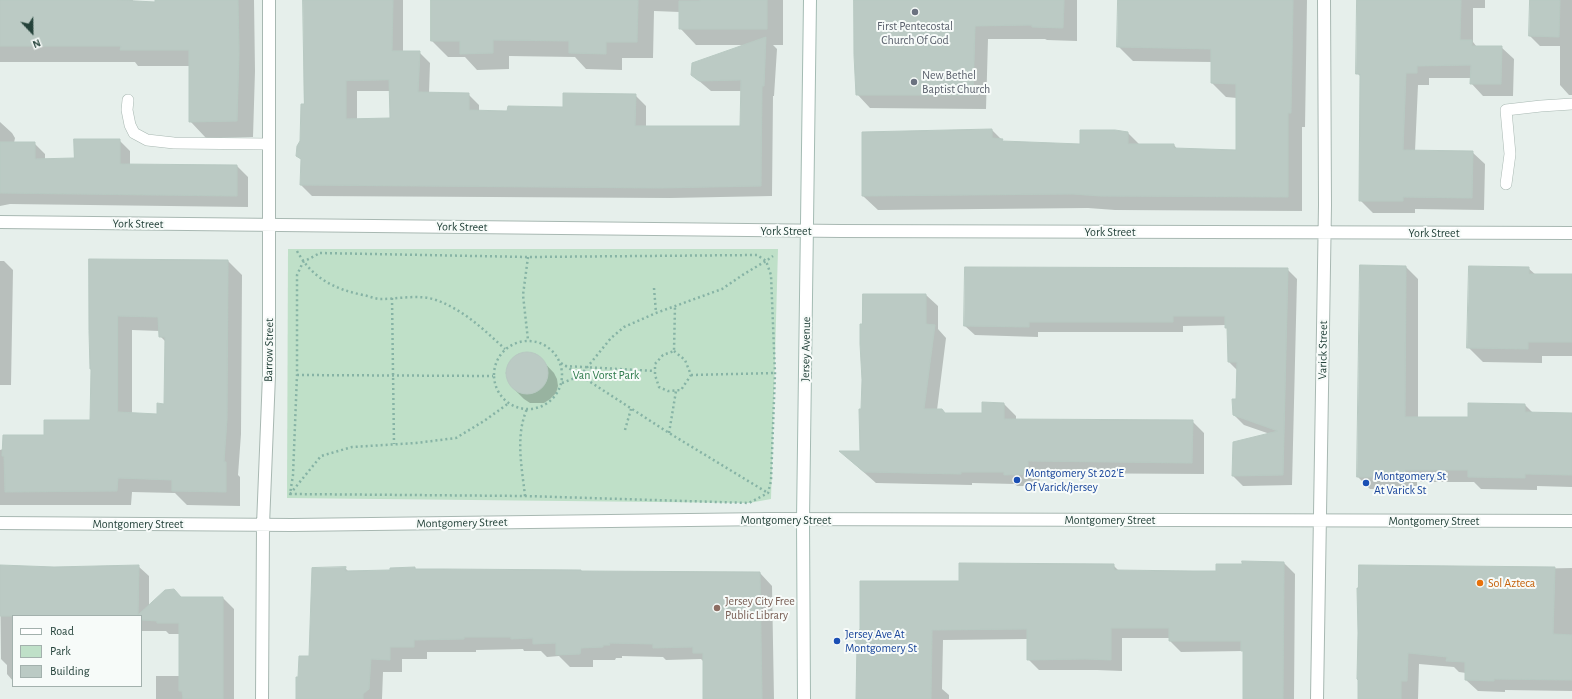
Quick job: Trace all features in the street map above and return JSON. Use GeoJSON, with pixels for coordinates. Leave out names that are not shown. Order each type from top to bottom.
{"type":"FeatureCollection","features":[{"type":"Feature","properties":{"kind":"street","name":"Barrow Street"},"geometry":{"type":"LineString","coordinates":[[262,699],[263,525],[269,375],[269,0]]}},
{"type":"Feature","properties":{"kind":"street","name":"Jersey Avenue"},"geometry":{"type":"LineString","coordinates":[[804,699],[803,520],[810,0]]}},
{"type":"Feature","properties":{"kind":"street","name":"Varick Street"},"geometry":{"type":"LineString","coordinates":[[1317,699],[1325,233],[1324,0]]}},
{"type":"Feature","properties":{"kind":"street","name":"York Street"},"geometry":{"type":"LineString","coordinates":[[0,222],[807,231],[1572,233]]}},
{"type":"Feature","properties":{"kind":"street","name":"Montgomery Street"},"geometry":{"type":"LineString","coordinates":[[0,523],[263,525],[803,520],[1320,520],[1572,522]]}},
{"type":"Feature","properties":{"kind":"lane"},"geometry":{"type":"LineString","coordinates":[[128,100],[127,110],[130,126],[134,133],[147,140],[174,143],[269,144]]}},
{"type":"Feature","properties":{"kind":"lane"},"geometry":{"type":"LineString","coordinates":[[1506,184],[1510,154],[1506,110],[1572,104]]}},
{"type":"Feature","properties":{"kind":"path"},"geometry":{"type":"LineString","coordinates":[[297,251],[303,262],[323,281],[345,292],[380,299],[410,297],[434,299],[461,311],[505,349]]}},
{"type":"Feature","properties":{"kind":"path"},"geometry":{"type":"LineString","coordinates":[[290,494],[293,475],[297,375],[297,276],[303,262],[320,253],[528,257],[757,255],[766,261],[771,275],[776,373],[771,481],[768,493]]}},
{"type":"Feature","properties":{"kind":"path"},"geometry":{"type":"LineString","coordinates":[[562,383],[580,376],[611,338],[624,327],[656,313],[722,289],[773,256]]}},
{"type":"Feature","properties":{"kind":"path"},"geometry":{"type":"LineString","coordinates":[[528,257],[523,295],[528,340]]}},
{"type":"Feature","properties":{"kind":"path"},"geometry":{"type":"LineString","coordinates":[[654,288],[656,313]]}},
{"type":"Feature","properties":{"kind":"path"},"geometry":{"type":"LineString","coordinates":[[392,298],[394,444]]}},
{"type":"Feature","properties":{"kind":"path"},"geometry":{"type":"LineString","coordinates":[[674,351],[675,306]]}},
{"type":"Feature","properties":{"kind":"path"},"geometry":{"type":"LineString","coordinates":[[528,340],[539,342],[548,346],[556,354],[561,363],[563,373],[562,383],[557,394],[549,402],[539,408],[527,410],[509,404],[501,396],[495,386],[493,376],[494,366],[498,357],[505,349],[520,341],[528,340]]}},
{"type":"Feature","properties":{"kind":"path"},"geometry":{"type":"LineString","coordinates":[[674,351],[663,355],[655,364],[659,387],[668,391],[681,390],[691,375]]}},
{"type":"Feature","properties":{"kind":"path"},"geometry":{"type":"LineString","coordinates":[[674,351],[685,360],[691,375]]}},
{"type":"Feature","properties":{"kind":"path"},"geometry":{"type":"LineString","coordinates":[[561,363],[669,433],[768,493]]}},
{"type":"Feature","properties":{"kind":"path"},"geometry":{"type":"LineString","coordinates":[[565,366],[655,371]]}},
{"type":"Feature","properties":{"kind":"path"},"geometry":{"type":"LineString","coordinates":[[691,375],[776,373]]}},
{"type":"Feature","properties":{"kind":"path"},"geometry":{"type":"LineString","coordinates":[[297,375],[493,376]]}},
{"type":"Feature","properties":{"kind":"path"},"geometry":{"type":"LineString","coordinates":[[669,433],[676,391]]}},
{"type":"Feature","properties":{"kind":"path"},"geometry":{"type":"LineString","coordinates":[[290,494],[321,456],[352,447],[456,438],[509,404]]}},
{"type":"Feature","properties":{"kind":"path"},"geometry":{"type":"LineString","coordinates":[[625,430],[631,409]]}},
{"type":"Feature","properties":{"kind":"path"},"geometry":{"type":"LineString","coordinates":[[526,496],[520,450],[523,419],[527,410]]}},
{"type":"Feature","properties":{"kind":"path"},"geometry":{"type":"LineString","coordinates":[[290,494],[526,496],[749,502],[768,493]]}},
{"type":"Feature","properties":{"kind":"green space","name":"Van Vorst Park"},"geometry":{"type":"Polygon","coordinates":[[[288,249],[778,249],[771,499],[749,503],[287,498],[288,249]]]}},
{"type":"Feature","properties":{"kind":"building"},"geometry":{"type":"Polygon","coordinates":[[[0,0],[117,0],[155,2],[155,0],[238,0],[239,53],[237,121],[189,122],[189,50],[120,50],[121,46],[0,46],[0,0]]]}},
{"type":"Feature","properties":{"kind":"building"},"geometry":{"type":"Polygon","coordinates":[[[303,0],[393,0],[392,51],[420,51],[418,92],[469,93],[469,110],[507,111],[508,106],[563,107],[563,93],[636,94],[635,126],[740,126],[741,80],[699,81],[691,75],[692,63],[766,37],[764,86],[762,86],[761,186],[659,188],[300,185],[301,159],[296,156],[297,146],[300,141],[301,104],[304,104],[303,0]],[[389,80],[346,81],[346,119],[390,118],[389,80]]]}},
{"type":"Feature","properties":{"kind":"building"},"geometry":{"type":"Polygon","coordinates":[[[431,0],[638,0],[637,42],[606,42],[606,54],[569,53],[569,41],[493,40],[493,53],[460,54],[460,41],[431,41],[431,0]]]}},
{"type":"Feature","properties":{"kind":"building"},"geometry":{"type":"Polygon","coordinates":[[[767,0],[767,29],[679,29],[679,1],[767,0]]]}},
{"type":"Feature","properties":{"kind":"building"},"geometry":{"type":"Polygon","coordinates":[[[854,0],[1064,0],[1063,28],[1032,27],[1032,25],[975,26],[973,95],[856,95],[854,0]]]}},
{"type":"Feature","properties":{"kind":"building"},"geometry":{"type":"Polygon","coordinates":[[[1118,0],[1293,0],[1291,113],[1288,113],[1288,197],[1100,196],[1073,194],[862,196],[862,132],[992,129],[992,138],[1003,139],[1002,141],[1080,144],[1080,130],[1115,130],[1128,132],[1128,144],[1174,144],[1174,148],[1236,150],[1236,84],[1211,83],[1211,49],[1117,47],[1118,0]]]}},
{"type":"Feature","properties":{"kind":"building"},"geometry":{"type":"Polygon","coordinates":[[[1357,0],[1461,0],[1460,40],[1472,40],[1472,46],[1502,46],[1501,84],[1470,84],[1471,65],[1417,66],[1417,73],[1406,73],[1403,150],[1473,151],[1472,198],[1403,197],[1403,201],[1359,201],[1360,74],[1356,74],[1357,0]]]}},
{"type":"Feature","properties":{"kind":"building"},"geometry":{"type":"Polygon","coordinates":[[[1530,0],[1560,0],[1559,37],[1529,36],[1530,0]]]}},
{"type":"Feature","properties":{"kind":"building"},"geometry":{"type":"Polygon","coordinates":[[[74,139],[120,139],[120,164],[237,165],[237,196],[0,193],[0,142],[35,142],[35,159],[74,158],[74,139]]]}},
{"type":"Feature","properties":{"kind":"building"},"geometry":{"type":"Polygon","coordinates":[[[89,259],[228,260],[227,419],[224,462],[226,462],[226,492],[172,491],[172,480],[118,478],[117,491],[5,492],[4,456],[2,456],[3,435],[44,435],[44,420],[90,420],[91,369],[89,331],[89,259]],[[118,316],[118,412],[157,414],[157,403],[164,404],[165,337],[159,337],[158,317],[118,316]]]}},
{"type":"Feature","properties":{"kind":"building"},"geometry":{"type":"Polygon","coordinates":[[[1360,265],[1406,266],[1405,417],[1468,417],[1468,403],[1525,404],[1525,412],[1572,413],[1572,475],[1525,474],[1525,478],[1468,477],[1468,470],[1405,470],[1405,477],[1357,477],[1360,265]]]}},
{"type":"Feature","properties":{"kind":"building"},"geometry":{"type":"Polygon","coordinates":[[[1469,266],[1529,267],[1529,274],[1572,274],[1572,342],[1528,342],[1528,349],[1467,348],[1469,266]]]}},
{"type":"Feature","properties":{"kind":"building"},"geometry":{"type":"Polygon","coordinates":[[[965,267],[1288,268],[1283,475],[1232,476],[1233,442],[1278,431],[1233,415],[1232,399],[1236,399],[1237,362],[1228,362],[1227,328],[1225,328],[1225,316],[1173,316],[1173,322],[1029,322],[1029,327],[964,326],[965,267]]]}},
{"type":"Feature","properties":{"kind":"building"},"geometry":{"type":"Polygon","coordinates":[[[863,294],[926,294],[926,324],[935,325],[924,409],[942,409],[945,413],[982,413],[982,402],[1004,403],[1004,419],[1193,420],[1192,463],[1028,461],[1028,474],[1004,475],[1004,472],[961,472],[961,474],[864,472],[839,451],[860,451],[859,409],[861,409],[862,380],[860,324],[862,324],[863,294]]]}},
{"type":"Feature","properties":{"kind":"building"},"geometry":{"type":"Polygon","coordinates":[[[523,352],[531,352],[539,355],[545,361],[548,373],[545,385],[539,391],[531,394],[523,394],[515,391],[509,385],[506,377],[506,369],[509,361],[515,355],[523,352]]]}},
{"type":"Feature","properties":{"kind":"building"},"geometry":{"type":"Polygon","coordinates":[[[1242,561],[1284,562],[1283,699],[1243,699],[1243,651],[1241,651],[1241,641],[1169,641],[1169,628],[1111,628],[1111,660],[1027,660],[1027,629],[932,630],[931,699],[856,699],[857,644],[854,639],[860,629],[860,581],[959,581],[959,563],[1114,564],[1114,570],[1216,571],[1216,564],[1242,564],[1242,561]]]}},
{"type":"Feature","properties":{"kind":"building"},"geometry":{"type":"Polygon","coordinates":[[[0,565],[54,567],[139,565],[138,615],[0,616],[0,565]]]}},
{"type":"Feature","properties":{"kind":"building"},"geometry":{"type":"Polygon","coordinates":[[[1359,565],[1555,567],[1553,634],[1572,635],[1572,680],[1465,680],[1465,662],[1446,661],[1447,657],[1408,653],[1407,681],[1401,681],[1401,699],[1358,699],[1357,588],[1359,565]]]}},
{"type":"Feature","properties":{"kind":"building"},"geometry":{"type":"Polygon","coordinates":[[[346,567],[345,571],[390,570],[390,568],[415,567],[415,569],[760,572],[762,699],[703,699],[703,653],[693,653],[693,647],[653,648],[653,644],[609,643],[610,645],[603,645],[603,647],[581,648],[580,654],[556,655],[556,643],[533,644],[533,638],[511,639],[511,637],[464,637],[464,639],[414,640],[414,647],[390,647],[390,660],[371,659],[369,689],[363,694],[363,699],[296,699],[296,677],[298,677],[299,656],[309,656],[312,568],[346,567]]]}},
{"type":"Feature","properties":{"kind":"building"},"geometry":{"type":"Polygon","coordinates":[[[174,589],[181,597],[223,597],[223,699],[183,699],[182,691],[179,691],[179,623],[157,623],[157,621],[142,620],[142,615],[138,615],[165,590],[174,589]]]}},
{"type":"Feature","properties":{"kind":"place","name":"First Pentecostal Church Of God"},"geometry":{"type":"Point","coordinates":[915,12]}},
{"type":"Feature","properties":{"kind":"place","name":"New Bethel Baptist Church"},"geometry":{"type":"Point","coordinates":[914,82]}},
{"type":"Feature","properties":{"kind":"place","name":"Montgomery St 202'E Of Varick/jersey"},"geometry":{"type":"Point","coordinates":[1017,480]}},
{"type":"Feature","properties":{"kind":"place","name":"Montgomery St At Varick St"},"geometry":{"type":"Point","coordinates":[1366,483]}},
{"type":"Feature","properties":{"kind":"place","name":"Sol Azteca"},"geometry":{"type":"Point","coordinates":[1480,583]}},
{"type":"Feature","properties":{"kind":"place","name":"Jersey City Free Public Library"},"geometry":{"type":"Point","coordinates":[717,608]}},
{"type":"Feature","properties":{"kind":"place","name":"Jersey Ave At Montgomery St"},"geometry":{"type":"Point","coordinates":[837,641]}}]}
